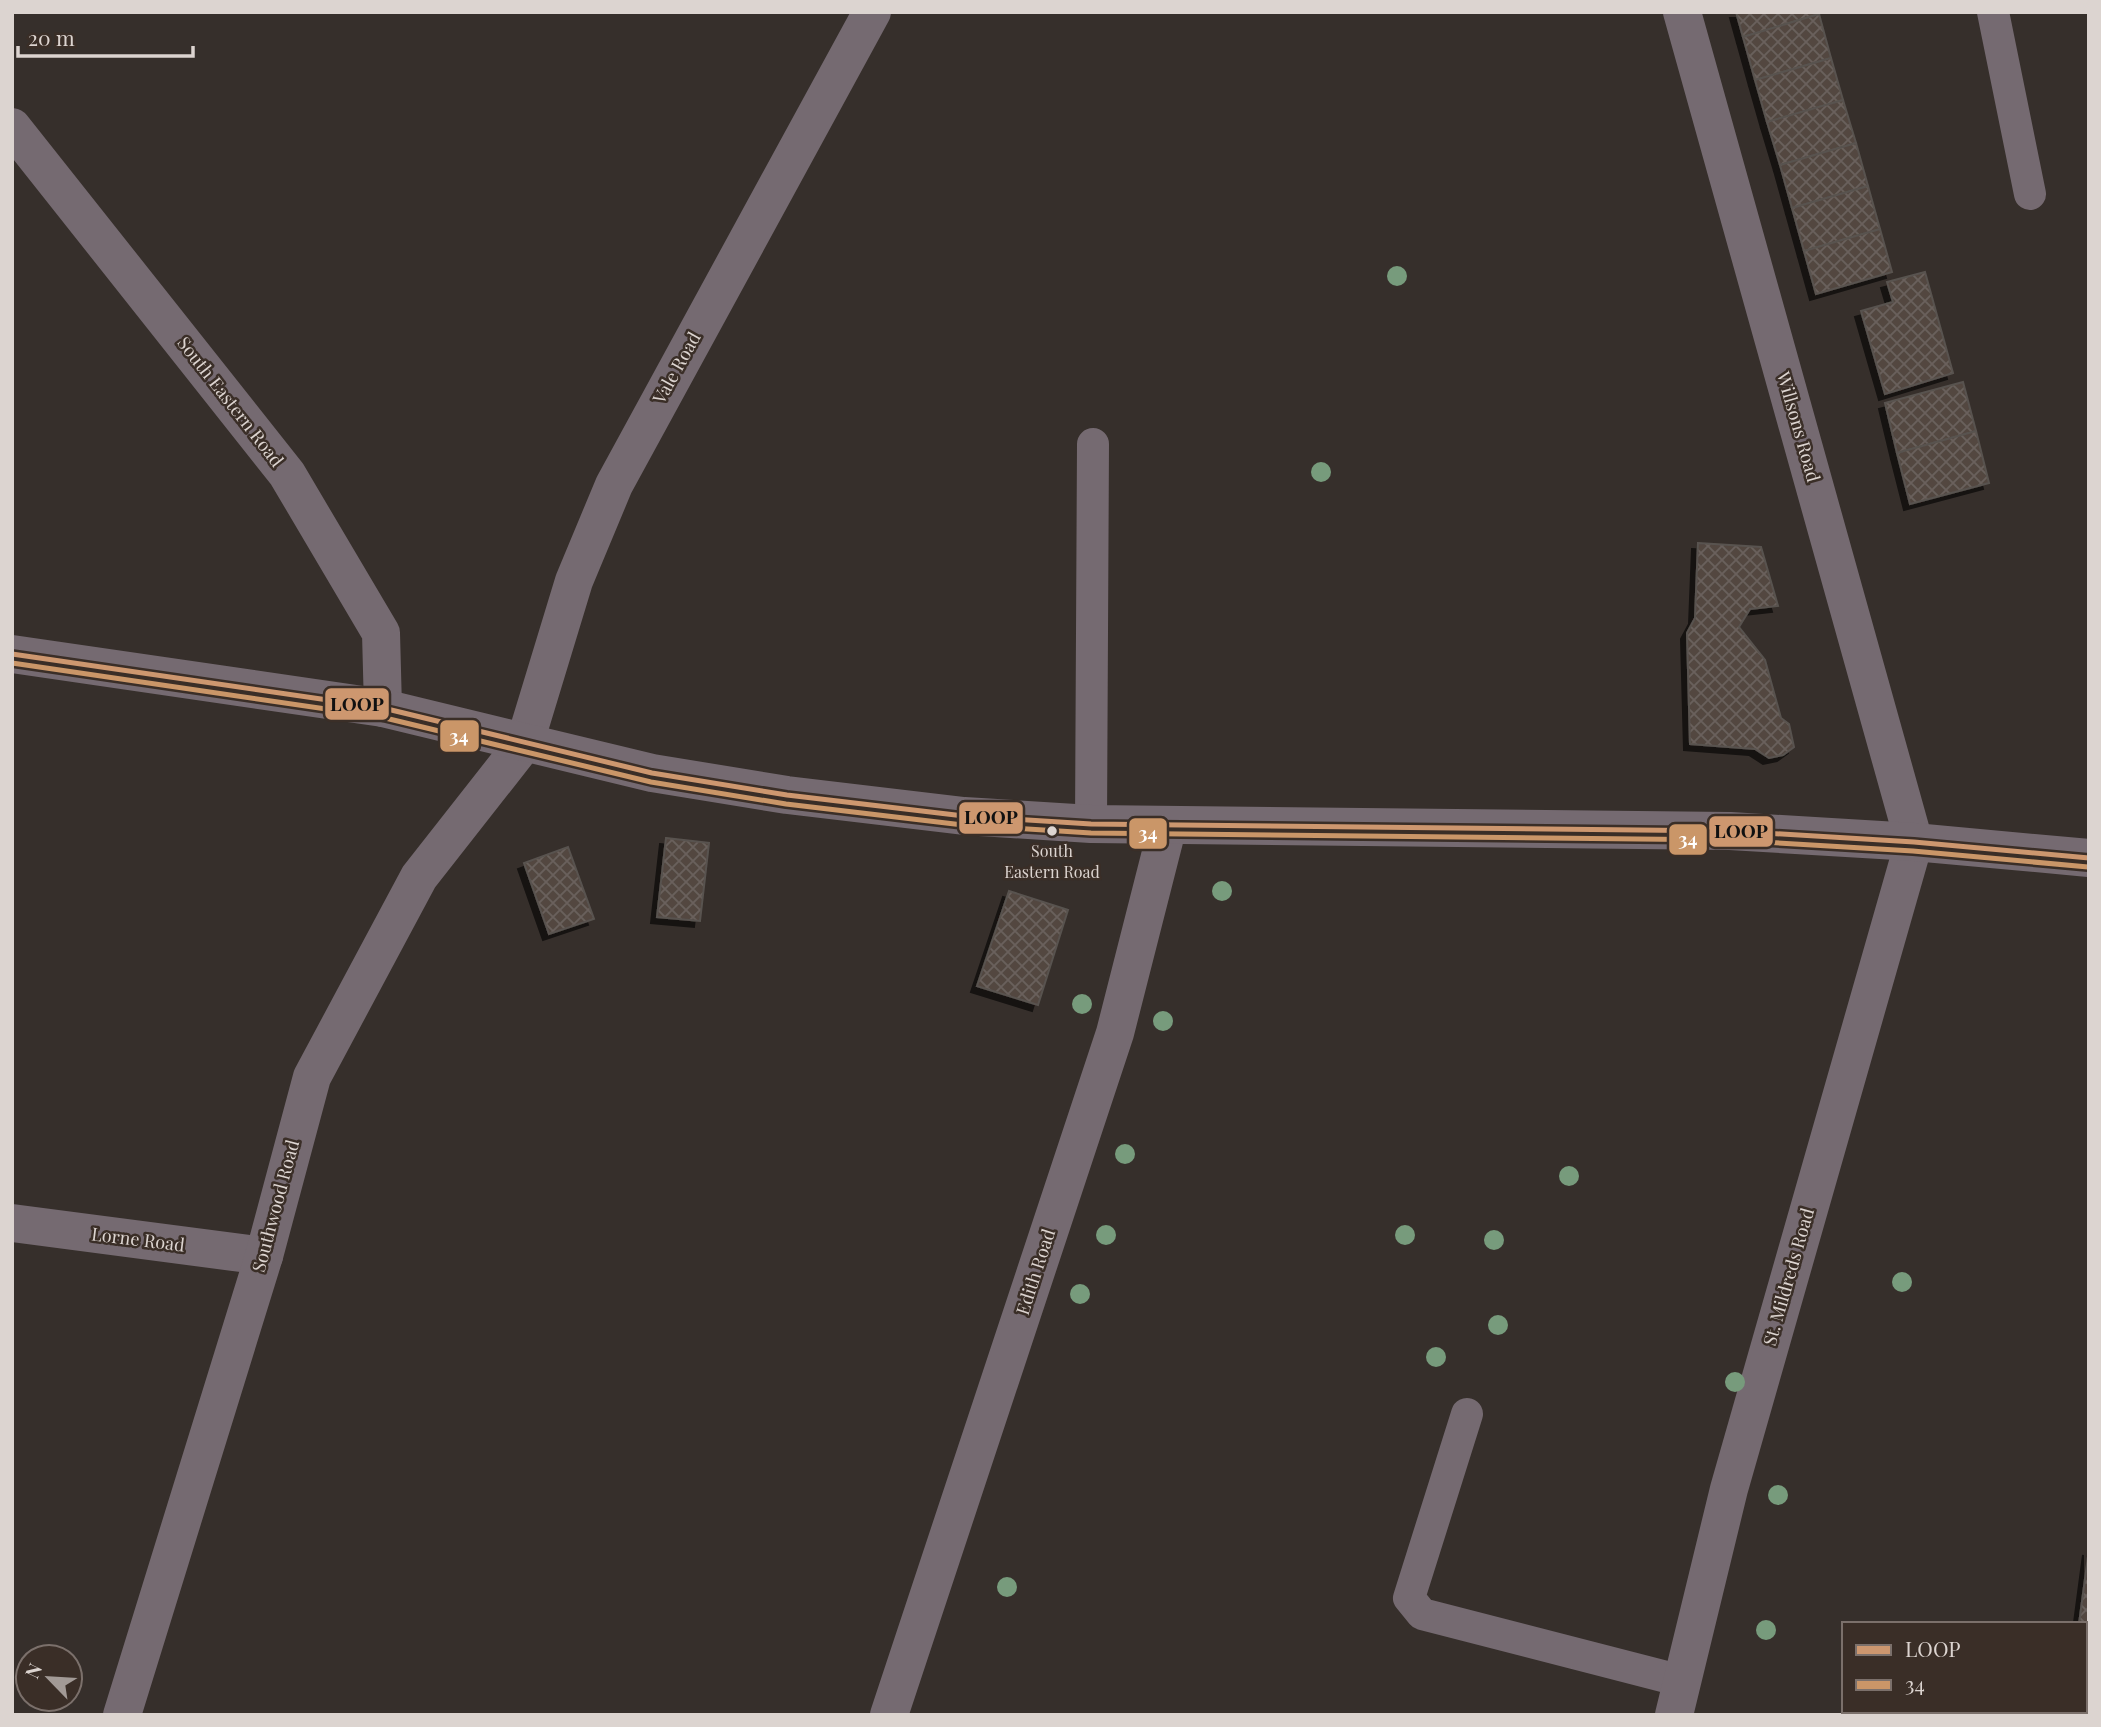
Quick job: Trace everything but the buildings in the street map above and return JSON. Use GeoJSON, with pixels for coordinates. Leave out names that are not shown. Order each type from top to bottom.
{"type":"FeatureCollection","features":[{"type":"Feature","properties":{"kind":"street","name":"Vale Road"},"geometry":{"type":"LineString","coordinates":[[524,743],[574,581],[614,485],[872,12]]}},
{"type":"Feature","properties":{"kind":"street","name":"Willsons Road"},"geometry":{"type":"LineString","coordinates":[[1682,12],[1914,842]]}},
{"type":"Feature","properties":{"kind":"street","name":"South Eastern Road"},"geometry":{"type":"LineString","coordinates":[[12,127],[287,474],[381,633],[383,708]]}},
{"type":"Feature","properties":{"kind":"street"},"geometry":{"type":"LineString","coordinates":[[12,654],[383,708],[652,773],[787,795],[964,816],[1091,824],[1730,831],[1914,842],[2089,858]]}},
{"type":"Feature","properties":{"kind":"street","name":"Southwood Road"},"geometry":{"type":"LineString","coordinates":[[122,1715],[264,1256],[312,1077],[419,877],[524,743]]}},
{"type":"Feature","properties":{"kind":"street","name":"Edith Road"},"geometry":{"type":"LineString","coordinates":[[889,1715],[1115,1033],[1168,825]]}},
{"type":"Feature","properties":{"kind":"street","name":"St. Mildreds Road"},"geometry":{"type":"LineString","coordinates":[[1678,1698],[1728,1489],[1914,842]]}},
{"type":"Feature","properties":{"kind":"street","name":"Lorne Road"},"geometry":{"type":"LineString","coordinates":[[12,1223],[264,1256]]}},
{"type":"Feature","properties":{"kind":"lane"},"geometry":{"type":"LineString","coordinates":[[1993,12],[2030,194]]}},
{"type":"Feature","properties":{"kind":"lane"},"geometry":{"type":"LineString","coordinates":[[1091,824],[1093,444]]}},
{"type":"Feature","properties":{"kind":"lane"},"geometry":{"type":"LineString","coordinates":[[1467,1414],[1409,1598],[1422,1614],[1678,1698]]}},
{"type":"Feature","properties":{"kind":"transit line","name":"LOOP"},"geometry":{"type":"LineString","coordinates":[[12,654],[383,708],[652,773],[787,795],[964,816],[1091,824],[1730,831],[1914,842],[2089,858]]}},
{"type":"Feature","properties":{"kind":"transit line","name":"34"},"geometry":{"type":"LineString","coordinates":[[12,663],[381,717],[651,782],[786,804],[963,825],[1091,833],[1730,840],[1913,851],[2088,867]]}},
{"type":"Feature","properties":{"kind":"place","name":"South Eastern Road"},"geometry":{"type":"Point","coordinates":[1052,831]}}]}
